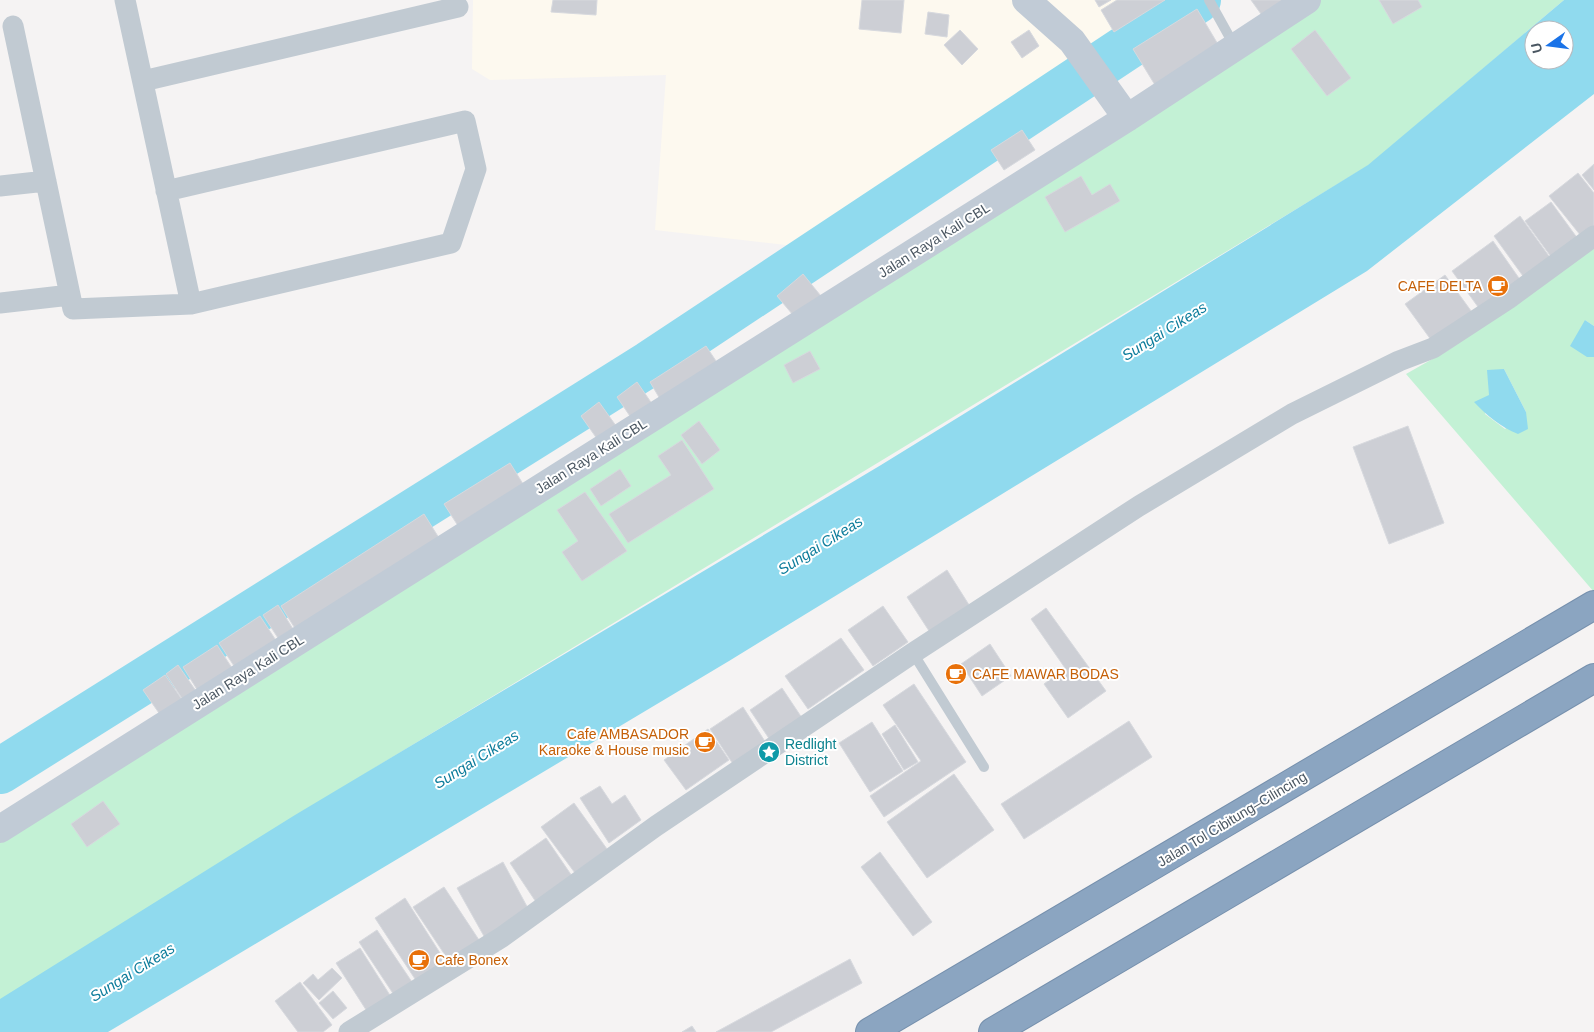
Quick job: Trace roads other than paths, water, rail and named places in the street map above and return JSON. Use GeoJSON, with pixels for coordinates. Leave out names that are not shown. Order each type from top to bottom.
{"type":"FeatureCollection","features":[{"type":"Feature","properties":{"kind":"highway","name":"Jalan Tol Cibitung–Cilincing"},"geometry":{"type":"LineString","coordinates":[[877,1028],[1594,605]]}},
{"type":"Feature","properties":{"kind":"highway"},"geometry":{"type":"LineString","coordinates":[[993,1032],[1594,678]]}},
{"type":"Feature","properties":{"kind":"main road"},"geometry":{"type":"LineString","coordinates":[[1026,0],[1072,41],[1127,118]]}},
{"type":"Feature","properties":{"kind":"main road","name":"Jalan Raya Kali CBL"},"geometry":{"type":"LineString","coordinates":[[0,829],[1127,118],[1234,46],[1307,0]]}},
{"type":"Feature","properties":{"kind":"street"},"geometry":{"type":"LineString","coordinates":[[125,0],[191,304]]}},
{"type":"Feature","properties":{"kind":"street"},"geometry":{"type":"LineString","coordinates":[[143,81],[458,7]]}},
{"type":"Feature","properties":{"kind":"street"},"geometry":{"type":"LineString","coordinates":[[13,26],[73,309],[191,304],[451,242],[476,169],[465,121],[166,191]]}},
{"type":"Feature","properties":{"kind":"street"},"geometry":{"type":"LineString","coordinates":[[0,186],[46,181]]}},
{"type":"Feature","properties":{"kind":"street"},"geometry":{"type":"LineString","coordinates":[[349,1032],[502,937],[656,826],[913,652],[1139,506],[1292,414],[1399,362],[1433,348],[1508,299],[1594,236]]}},
{"type":"Feature","properties":{"kind":"street"},"geometry":{"type":"LineString","coordinates":[[0,303],[70,295]]}},
{"type":"Feature","properties":{"kind":"lane"},"geometry":{"type":"LineString","coordinates":[[1209,0],[1234,46]]}},
{"type":"Feature","properties":{"kind":"lane"},"geometry":{"type":"LineString","coordinates":[[913,652],[984,767]]}},
{"type":"Feature","properties":{"kind":"water","name":"Sungai Cikeas"},"geometry":{"type":"Polygon","coordinates":[[[1564,0],[1594,0],[1594,94],[1367,271],[729,661],[108,1032],[0,1032],[0,999],[295,815],[881,465],[1368,165],[1524,34],[1524,70],[1574,70],[1574,20],[1540,20],[1564,0]]]}},
{"type":"Feature","properties":{"kind":"water"},"geometry":{"type":"Polygon","coordinates":[[[1585,320],[1594,326],[1594,357],[1587,357],[1570,346],[1585,320]]]}},
{"type":"Feature","properties":{"kind":"water"},"geometry":{"type":"Polygon","coordinates":[[[1504,369],[1526,412],[1528,429],[1518,434],[1494,420],[1474,402],[1489,395],[1487,370],[1504,369]]]}},
{"type":"Feature","properties":{"kind":"waterway"},"geometry":{"type":"LineString","coordinates":[[0,771],[649,364],[1198,0]]}},
{"type":"Feature","properties":{"kind":"place","name":"CAFE DELTA"},"geometry":{"type":"Point","coordinates":[1498,286]}},
{"type":"Feature","properties":{"kind":"place","name":"CAFE MAWAR BODAS"},"geometry":{"type":"Point","coordinates":[956,674]}},
{"type":"Feature","properties":{"kind":"place","name":"Cafe AMBASADOR Karaoke & House music"},"geometry":{"type":"Point","coordinates":[705,742]}},
{"type":"Feature","properties":{"kind":"place","name":"Redlight District"},"geometry":{"type":"Point","coordinates":[769,752]}},
{"type":"Feature","properties":{"kind":"place","name":"Cafe Bonex"},"geometry":{"type":"Point","coordinates":[419,960]}}]}
